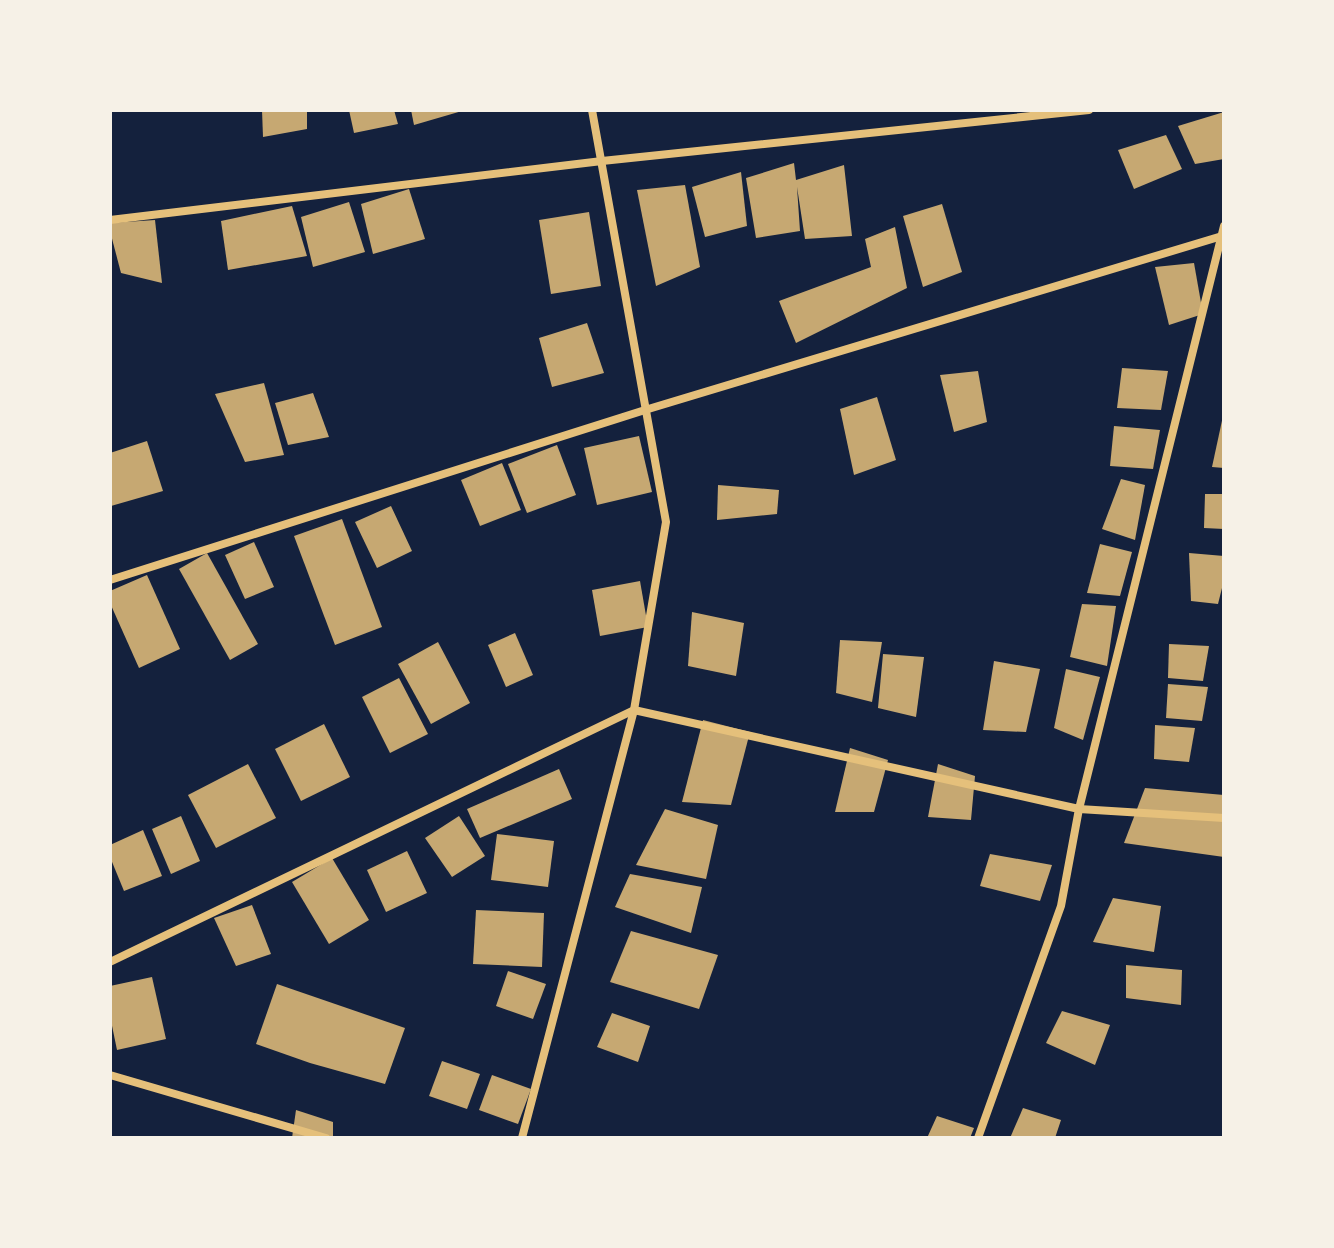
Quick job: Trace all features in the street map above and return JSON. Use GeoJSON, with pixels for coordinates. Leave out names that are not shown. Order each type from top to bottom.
{"type":"FeatureCollection","features":[{"type":"Feature","properties":{"kind":"street"},"geometry":{"type":"LineString","coordinates":[[522,1138],[634,710],[666,522],[592,110]]}},
{"type":"Feature","properties":{"kind":"street"},"geometry":{"type":"LineString","coordinates":[[110,220],[602,161],[1089,110]]}},
{"type":"Feature","properties":{"kind":"street"},"geometry":{"type":"LineString","coordinates":[[978,1138],[1061,906],[1079,809],[1224,226]]}},
{"type":"Feature","properties":{"kind":"street"},"geometry":{"type":"LineString","coordinates":[[110,580],[645,410],[1222,236]]}},
{"type":"Feature","properties":{"kind":"street"},"geometry":{"type":"LineString","coordinates":[[110,962],[634,710],[1079,809],[1224,818]]}},
{"type":"Feature","properties":{"kind":"street"},"geometry":{"type":"LineString","coordinates":[[110,1075],[326,1138]]}},
{"type":"Feature","properties":{"kind":"building"},"geometry":{"type":"Polygon","coordinates":[[[262,110],[307,110],[307,129],[263,137],[262,110]]]}},
{"type":"Feature","properties":{"kind":"building"},"geometry":{"type":"Polygon","coordinates":[[[349,110],[394,110],[398,124],[354,133],[349,110]]]}},
{"type":"Feature","properties":{"kind":"building"},"geometry":{"type":"Polygon","coordinates":[[[411,110],[462,110],[462,111],[414,125],[411,110]]]}},
{"type":"Feature","properties":{"kind":"building"},"geometry":{"type":"Polygon","coordinates":[[[1224,112],[1224,159],[1195,164],[1178,126],[1224,112]]]}},
{"type":"Feature","properties":{"kind":"building"},"geometry":{"type":"Polygon","coordinates":[[[1166,135],[1182,169],[1134,189],[1118,150],[1166,135]]]}},
{"type":"Feature","properties":{"kind":"building"},"geometry":{"type":"Polygon","coordinates":[[[794,163],[796,180],[844,165],[852,236],[805,239],[797,187],[800,231],[756,238],[746,178],[794,163]]]}},
{"type":"Feature","properties":{"kind":"building"},"geometry":{"type":"Polygon","coordinates":[[[741,172],[747,226],[705,237],[692,187],[741,172]]]}},
{"type":"Feature","properties":{"kind":"building"},"geometry":{"type":"Polygon","coordinates":[[[685,185],[700,267],[656,286],[637,190],[685,185]]]}},
{"type":"Feature","properties":{"kind":"building"},"geometry":{"type":"Polygon","coordinates":[[[409,189],[425,239],[373,254],[361,204],[409,189]]]}},
{"type":"Feature","properties":{"kind":"building"},"geometry":{"type":"Polygon","coordinates":[[[349,202],[365,252],[313,267],[301,217],[349,202]]]}},
{"type":"Feature","properties":{"kind":"building"},"geometry":{"type":"Polygon","coordinates":[[[942,204],[962,272],[923,287],[903,216],[942,204]]]}},
{"type":"Feature","properties":{"kind":"building"},"geometry":{"type":"Polygon","coordinates":[[[292,206],[307,256],[228,270],[221,221],[292,206]]]}},
{"type":"Feature","properties":{"kind":"building"},"geometry":{"type":"Polygon","coordinates":[[[589,212],[601,286],[551,294],[539,220],[589,212]]]}},
{"type":"Feature","properties":{"kind":"building"},"geometry":{"type":"Polygon","coordinates":[[[155,220],[162,283],[121,273],[110,231],[110,223],[155,220]]]}},
{"type":"Feature","properties":{"kind":"building"},"geometry":{"type":"Polygon","coordinates":[[[895,227],[907,288],[796,343],[779,301],[871,267],[865,239],[895,227]]]}},
{"type":"Feature","properties":{"kind":"building"},"geometry":{"type":"Polygon","coordinates":[[[1194,263],[1203,314],[1169,325],[1155,267],[1194,263]]]}},
{"type":"Feature","properties":{"kind":"building"},"geometry":{"type":"Polygon","coordinates":[[[587,323],[604,373],[552,387],[539,338],[587,323]]]}},
{"type":"Feature","properties":{"kind":"building"},"geometry":{"type":"Polygon","coordinates":[[[1122,368],[1168,371],[1161,410],[1117,408],[1122,368]]]}},
{"type":"Feature","properties":{"kind":"building"},"geometry":{"type":"Polygon","coordinates":[[[978,371],[987,422],[954,432],[940,375],[978,371]]]}},
{"type":"Feature","properties":{"kind":"building"},"geometry":{"type":"Polygon","coordinates":[[[264,383],[284,455],[245,462],[215,394],[264,383]]]}},
{"type":"Feature","properties":{"kind":"building"},"geometry":{"type":"Polygon","coordinates":[[[313,393],[329,437],[288,445],[275,403],[313,393]]]}},
{"type":"Feature","properties":{"kind":"building"},"geometry":{"type":"Polygon","coordinates":[[[877,397],[896,460],[854,475],[840,409],[877,397]]]}},
{"type":"Feature","properties":{"kind":"building"},"geometry":{"type":"Polygon","coordinates":[[[1223,416],[1224,468],[1212,467],[1223,416]]]}},
{"type":"Feature","properties":{"kind":"building"},"geometry":{"type":"Polygon","coordinates":[[[1114,426],[1160,430],[1153,469],[1110,466],[1114,426]]]}},
{"type":"Feature","properties":{"kind":"building"},"geometry":{"type":"Polygon","coordinates":[[[639,436],[652,492],[597,505],[584,448],[639,436]]]}},
{"type":"Feature","properties":{"kind":"building"},"geometry":{"type":"Polygon","coordinates":[[[147,441],[163,491],[111,506],[110,453],[147,441]]]}},
{"type":"Feature","properties":{"kind":"building"},"geometry":{"type":"Polygon","coordinates":[[[557,445],[576,495],[527,513],[508,464],[557,445]]]}},
{"type":"Feature","properties":{"kind":"building"},"geometry":{"type":"Polygon","coordinates":[[[502,463],[521,510],[480,526],[461,480],[502,463]]]}},
{"type":"Feature","properties":{"kind":"building"},"geometry":{"type":"Polygon","coordinates":[[[1121,479],[1145,485],[1135,540],[1102,529],[1121,479]]]}},
{"type":"Feature","properties":{"kind":"building"},"geometry":{"type":"Polygon","coordinates":[[[718,485],[779,490],[777,514],[717,520],[718,485]]]}},
{"type":"Feature","properties":{"kind":"building"},"geometry":{"type":"Polygon","coordinates":[[[1205,494],[1224,494],[1224,529],[1204,528],[1205,494]]]}},
{"type":"Feature","properties":{"kind":"building"},"geometry":{"type":"Polygon","coordinates":[[[391,506],[412,551],[377,568],[355,522],[391,506]]]}},
{"type":"Feature","properties":{"kind":"building"},"geometry":{"type":"Polygon","coordinates":[[[342,519],[382,627],[335,645],[294,536],[342,519]]]}},
{"type":"Feature","properties":{"kind":"building"},"geometry":{"type":"Polygon","coordinates":[[[254,542],[274,587],[245,599],[225,555],[254,542]]]}},
{"type":"Feature","properties":{"kind":"building"},"geometry":{"type":"Polygon","coordinates":[[[1100,544],[1132,552],[1120,596],[1087,593],[1100,544]]]}},
{"type":"Feature","properties":{"kind":"building"},"geometry":{"type":"Polygon","coordinates":[[[207,553],[258,644],[230,660],[179,569],[207,553]]]}},
{"type":"Feature","properties":{"kind":"building"},"geometry":{"type":"Polygon","coordinates":[[[1189,553],[1224,556],[1224,580],[1218,604],[1191,601],[1189,553]]]}},
{"type":"Feature","properties":{"kind":"building"},"geometry":{"type":"Polygon","coordinates":[[[147,575],[180,649],[139,668],[110,603],[110,591],[147,575]]]}},
{"type":"Feature","properties":{"kind":"building"},"geometry":{"type":"Polygon","coordinates":[[[640,581],[648,627],[600,636],[592,590],[640,581]]]}},
{"type":"Feature","properties":{"kind":"building"},"geometry":{"type":"Polygon","coordinates":[[[1082,604],[1116,606],[1107,666],[1070,657],[1082,604]]]}},
{"type":"Feature","properties":{"kind":"building"},"geometry":{"type":"Polygon","coordinates":[[[692,612],[744,623],[736,676],[688,666],[692,612]]]}},
{"type":"Feature","properties":{"kind":"building"},"geometry":{"type":"Polygon","coordinates":[[[515,633],[533,675],[506,687],[488,645],[515,633]]]}},
{"type":"Feature","properties":{"kind":"building"},"geometry":{"type":"Polygon","coordinates":[[[840,640],[882,642],[872,702],[836,693],[840,640]]]}},
{"type":"Feature","properties":{"kind":"building"},"geometry":{"type":"Polygon","coordinates":[[[438,642],[470,703],[431,724],[398,664],[438,642]]]}},
{"type":"Feature","properties":{"kind":"building"},"geometry":{"type":"Polygon","coordinates":[[[1169,644],[1209,646],[1203,681],[1168,678],[1169,644]]]}},
{"type":"Feature","properties":{"kind":"building"},"geometry":{"type":"Polygon","coordinates":[[[883,654],[924,657],[916,717],[878,708],[883,654]]]}},
{"type":"Feature","properties":{"kind":"building"},"geometry":{"type":"Polygon","coordinates":[[[994,661],[1040,669],[1026,732],[983,730],[994,661]]]}},
{"type":"Feature","properties":{"kind":"building"},"geometry":{"type":"Polygon","coordinates":[[[1066,669],[1100,677],[1083,740],[1054,728],[1066,669]]]}},
{"type":"Feature","properties":{"kind":"building"},"geometry":{"type":"Polygon","coordinates":[[[399,678],[428,734],[390,753],[362,697],[399,678]]]}},
{"type":"Feature","properties":{"kind":"building"},"geometry":{"type":"Polygon","coordinates":[[[1168,684],[1208,687],[1202,721],[1166,718],[1168,684]]]}},
{"type":"Feature","properties":{"kind":"building"},"geometry":{"type":"Polygon","coordinates":[[[703,720],[750,732],[731,805],[682,802],[703,720]]]}},
{"type":"Feature","properties":{"kind":"building"},"geometry":{"type":"Polygon","coordinates":[[[324,724],[350,777],[301,801],[275,749],[324,724]]]}},
{"type":"Feature","properties":{"kind":"building"},"geometry":{"type":"Polygon","coordinates":[[[1155,725],[1195,728],[1189,762],[1154,759],[1155,725]]]}},
{"type":"Feature","properties":{"kind":"building"},"geometry":{"type":"Polygon","coordinates":[[[850,748],[888,760],[874,812],[835,812],[850,748]]]}},
{"type":"Feature","properties":{"kind":"building"},"geometry":{"type":"Polygon","coordinates":[[[248,764],[276,818],[216,848],[188,795],[248,764]]]}},
{"type":"Feature","properties":{"kind":"building"},"geometry":{"type":"Polygon","coordinates":[[[938,764],[975,776],[971,820],[928,817],[938,764]]]}},
{"type":"Feature","properties":{"kind":"building"},"geometry":{"type":"Polygon","coordinates":[[[559,769],[572,799],[480,838],[467,809],[559,769]]]}},
{"type":"Feature","properties":{"kind":"building"},"geometry":{"type":"Polygon","coordinates":[[[1145,788],[1224,795],[1224,857],[1124,843],[1145,788]]]}},
{"type":"Feature","properties":{"kind":"building"},"geometry":{"type":"Polygon","coordinates":[[[665,809],[718,825],[706,879],[636,865],[665,809]]]}},
{"type":"Feature","properties":{"kind":"building"},"geometry":{"type":"Polygon","coordinates":[[[181,816],[200,861],[171,874],[152,829],[181,816]]]}},
{"type":"Feature","properties":{"kind":"building"},"geometry":{"type":"Polygon","coordinates":[[[459,816],[485,856],[452,877],[425,838],[459,816]]]}},
{"type":"Feature","properties":{"kind":"building"},"geometry":{"type":"Polygon","coordinates":[[[143,830],[162,876],[124,891],[110,857],[110,845],[143,830]]]}},
{"type":"Feature","properties":{"kind":"building"},"geometry":{"type":"Polygon","coordinates":[[[497,834],[554,841],[548,887],[491,880],[497,834]]]}},
{"type":"Feature","properties":{"kind":"building"},"geometry":{"type":"Polygon","coordinates":[[[407,851],[427,893],[386,912],[367,870],[407,851]]]}},
{"type":"Feature","properties":{"kind":"building"},"geometry":{"type":"Polygon","coordinates":[[[990,854],[1052,865],[1040,901],[980,886],[990,854]]]}},
{"type":"Feature","properties":{"kind":"building"},"geometry":{"type":"Polygon","coordinates":[[[332,858],[369,920],[329,944],[292,882],[332,858]]]}},
{"type":"Feature","properties":{"kind":"building"},"geometry":{"type":"Polygon","coordinates":[[[630,874],[702,887],[691,933],[615,907],[630,874]]]}},
{"type":"Feature","properties":{"kind":"building"},"geometry":{"type":"Polygon","coordinates":[[[1113,898],[1161,906],[1154,952],[1093,942],[1113,898]]]}},
{"type":"Feature","properties":{"kind":"building"},"geometry":{"type":"Polygon","coordinates":[[[252,905],[271,954],[236,966],[214,918],[252,905]]]}},
{"type":"Feature","properties":{"kind":"building"},"geometry":{"type":"Polygon","coordinates":[[[476,910],[544,913],[542,967],[473,964],[476,910]]]}},
{"type":"Feature","properties":{"kind":"building"},"geometry":{"type":"Polygon","coordinates":[[[631,931],[718,955],[699,1009],[610,982],[631,931]]]}},
{"type":"Feature","properties":{"kind":"building"},"geometry":{"type":"Polygon","coordinates":[[[1126,965],[1182,970],[1181,1005],[1126,998],[1126,965]]]}},
{"type":"Feature","properties":{"kind":"building"},"geometry":{"type":"Polygon","coordinates":[[[508,971],[546,984],[533,1019],[496,1006],[508,971]]]}},
{"type":"Feature","properties":{"kind":"building"},"geometry":{"type":"Polygon","coordinates":[[[152,977],[166,1039],[117,1050],[110,1016],[110,986],[152,977]]]}},
{"type":"Feature","properties":{"kind":"building"},"geometry":{"type":"Polygon","coordinates":[[[277,984],[405,1028],[385,1084],[256,1044],[277,984]]]}},
{"type":"Feature","properties":{"kind":"building"},"geometry":{"type":"Polygon","coordinates":[[[1062,1011],[1110,1025],[1095,1065],[1046,1043],[1062,1011]]]}},
{"type":"Feature","properties":{"kind":"building"},"geometry":{"type":"Polygon","coordinates":[[[612,1013],[650,1026],[638,1062],[597,1047],[612,1013]]]}},
{"type":"Feature","properties":{"kind":"building"},"geometry":{"type":"Polygon","coordinates":[[[442,1061],[480,1074],[467,1109],[429,1096],[442,1061]]]}},
{"type":"Feature","properties":{"kind":"building"},"geometry":{"type":"Polygon","coordinates":[[[492,1075],[531,1089],[518,1124],[479,1110],[492,1075]]]}},
{"type":"Feature","properties":{"kind":"building"},"geometry":{"type":"Polygon","coordinates":[[[1023,1108],[1061,1120],[1055,1138],[1010,1138],[1023,1108]]]}},
{"type":"Feature","properties":{"kind":"building"},"geometry":{"type":"Polygon","coordinates":[[[296,1110],[333,1122],[333,1138],[292,1138],[296,1110]]]}},
{"type":"Feature","properties":{"kind":"building"},"geometry":{"type":"Polygon","coordinates":[[[937,1116],[974,1128],[970,1138],[927,1138],[937,1116]]]}}]}
